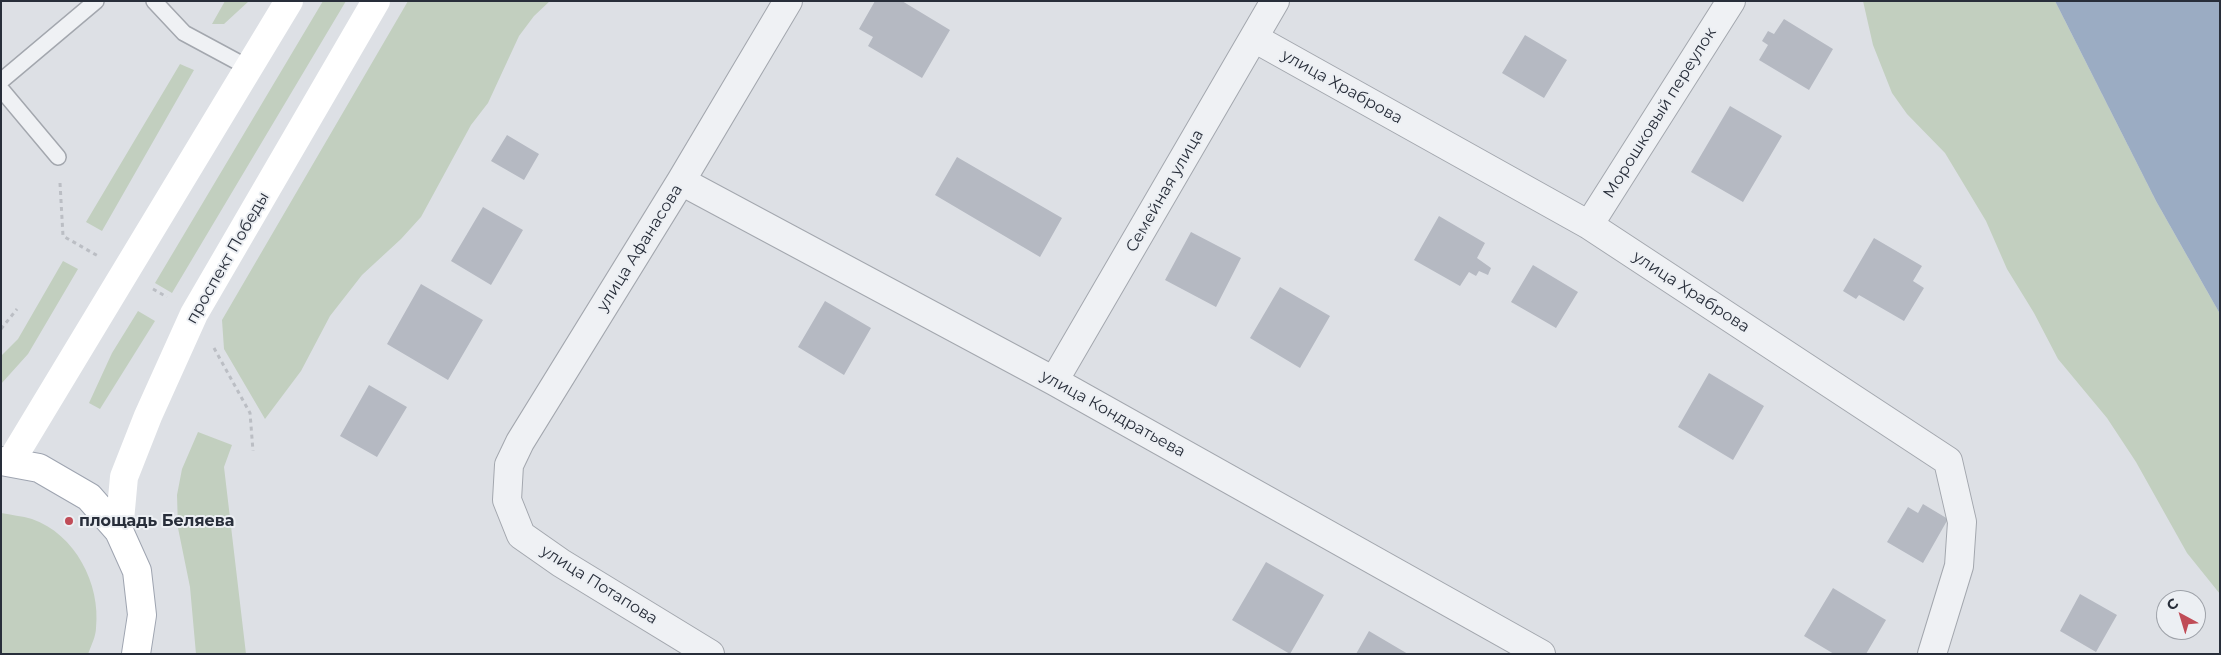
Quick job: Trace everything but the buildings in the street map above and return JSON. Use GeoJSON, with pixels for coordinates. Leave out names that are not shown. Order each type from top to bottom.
{"type":"FeatureCollection","features":[{"type":"Feature","properties":{"kind":"main road"},"geometry":{"type":"LineString","coordinates":[[136,654],[142,615],[137,571],[119,531],[89,497],[39,468],[6,461],[289,1]]}},
{"type":"Feature","properties":{"kind":"main road","name":"проспект Победы"},"geometry":{"type":"LineString","coordinates":[[119,531],[124,477],[148,416],[194,314],[376,1]]}},
{"type":"Feature","properties":{"kind":"street","name":"улица Афанасова"},"geometry":{"type":"LineString","coordinates":[[507,500],[509,465],[520,442],[681,181],[788,1]]}},
{"type":"Feature","properties":{"kind":"street","name":"Семейная улица"},"geometry":{"type":"LineString","coordinates":[[1054,381],[1275,1]]}},
{"type":"Feature","properties":{"kind":"street","name":"Морошковый переулок"},"geometry":{"type":"LineString","coordinates":[[1590,225],[1731,1]]}},
{"type":"Feature","properties":{"kind":"street","name":"улица Храброва"},"geometry":{"type":"LineString","coordinates":[[1254,38],[1590,225],[1948,461],[1962,522],[1959,566],[1932,654]]}},
{"type":"Feature","properties":{"kind":"street","name":"улица Кондратьева"},"geometry":{"type":"LineString","coordinates":[[681,181],[1054,381],[1529,651]]}},
{"type":"Feature","properties":{"kind":"street","name":"улица Потапова"},"geometry":{"type":"LineString","coordinates":[[507,500],[522,535],[562,563],[710,654]]}},
{"type":"Feature","properties":{"kind":"lane"},"geometry":{"type":"LineString","coordinates":[[1,81],[96,1]]}},
{"type":"Feature","properties":{"kind":"lane"},"geometry":{"type":"LineString","coordinates":[[154,1],[184,32],[249,68]]}},
{"type":"Feature","properties":{"kind":"lane"},"geometry":{"type":"LineString","coordinates":[[1,89],[58,157]]}},
{"type":"Feature","properties":{"kind":"path"},"geometry":{"type":"LineString","coordinates":[[58,157],[63,236],[101,258]]}},
{"type":"Feature","properties":{"kind":"path"},"geometry":{"type":"LineString","coordinates":[[152,289],[194,314],[250,413],[253,451]]}},
{"type":"Feature","properties":{"kind":"path"},"geometry":{"type":"LineString","coordinates":[[1,329],[17,309]]}},
{"type":"Feature","properties":{"kind":"green space"},"geometry":{"type":"Polygon","coordinates":[[[225,1],[249,1],[224,24],[212,24],[225,1]]]}},
{"type":"Feature","properties":{"kind":"green space"},"geometry":{"type":"Polygon","coordinates":[[[323,1],[346,1],[172,293],[155,283],[323,1]]]}},
{"type":"Feature","properties":{"kind":"green space"},"geometry":{"type":"Polygon","coordinates":[[[408,1],[550,1],[534,16],[519,36],[488,103],[471,125],[421,217],[401,239],[362,275],[330,316],[301,371],[265,419],[224,349],[222,320],[408,1]]]}},
{"type":"Feature","properties":{"kind":"green space"},"geometry":{"type":"Polygon","coordinates":[[[1863,1],[2055,1],[2156,201],[2220,314],[2220,594],[2187,553],[2136,462],[2107,418],[2058,359],[2034,313],[2007,269],[1986,221],[1945,153],[1907,114],[1892,93],[1873,45],[1863,1]]]}},
{"type":"Feature","properties":{"kind":"green space"},"geometry":{"type":"Polygon","coordinates":[[[180,64],[194,70],[102,231],[86,222],[180,64]]]}},
{"type":"Feature","properties":{"kind":"green space"},"geometry":{"type":"Polygon","coordinates":[[[63,261],[78,269],[28,354],[1,384],[1,356],[18,339],[63,261]]]}},
{"type":"Feature","properties":{"kind":"green space"},"geometry":{"type":"Polygon","coordinates":[[[138,311],[155,321],[100,409],[89,403],[112,353],[138,311]]]}},
{"type":"Feature","properties":{"kind":"green space"},"geometry":{"type":"Polygon","coordinates":[[[198,432],[232,445],[224,467],[246,654],[196,654],[190,587],[178,528],[177,495],[182,469],[198,432]]]}},
{"type":"Feature","properties":{"kind":"green space"},"geometry":{"type":"Polygon","coordinates":[[[1,513],[32,519],[47,526],[61,536],[82,563],[94,595],[96,611],[95,634],[88,654],[1,654],[1,513]]]}},
{"type":"Feature","properties":{"kind":"water"},"geometry":{"type":"Polygon","coordinates":[[[2055,1],[2220,1],[2220,314],[2156,201],[2055,1]]]}},
{"type":"Feature","properties":{"kind":"place","name":"площадь Беляева"},"geometry":{"type":"Point","coordinates":[69,521]}}]}
